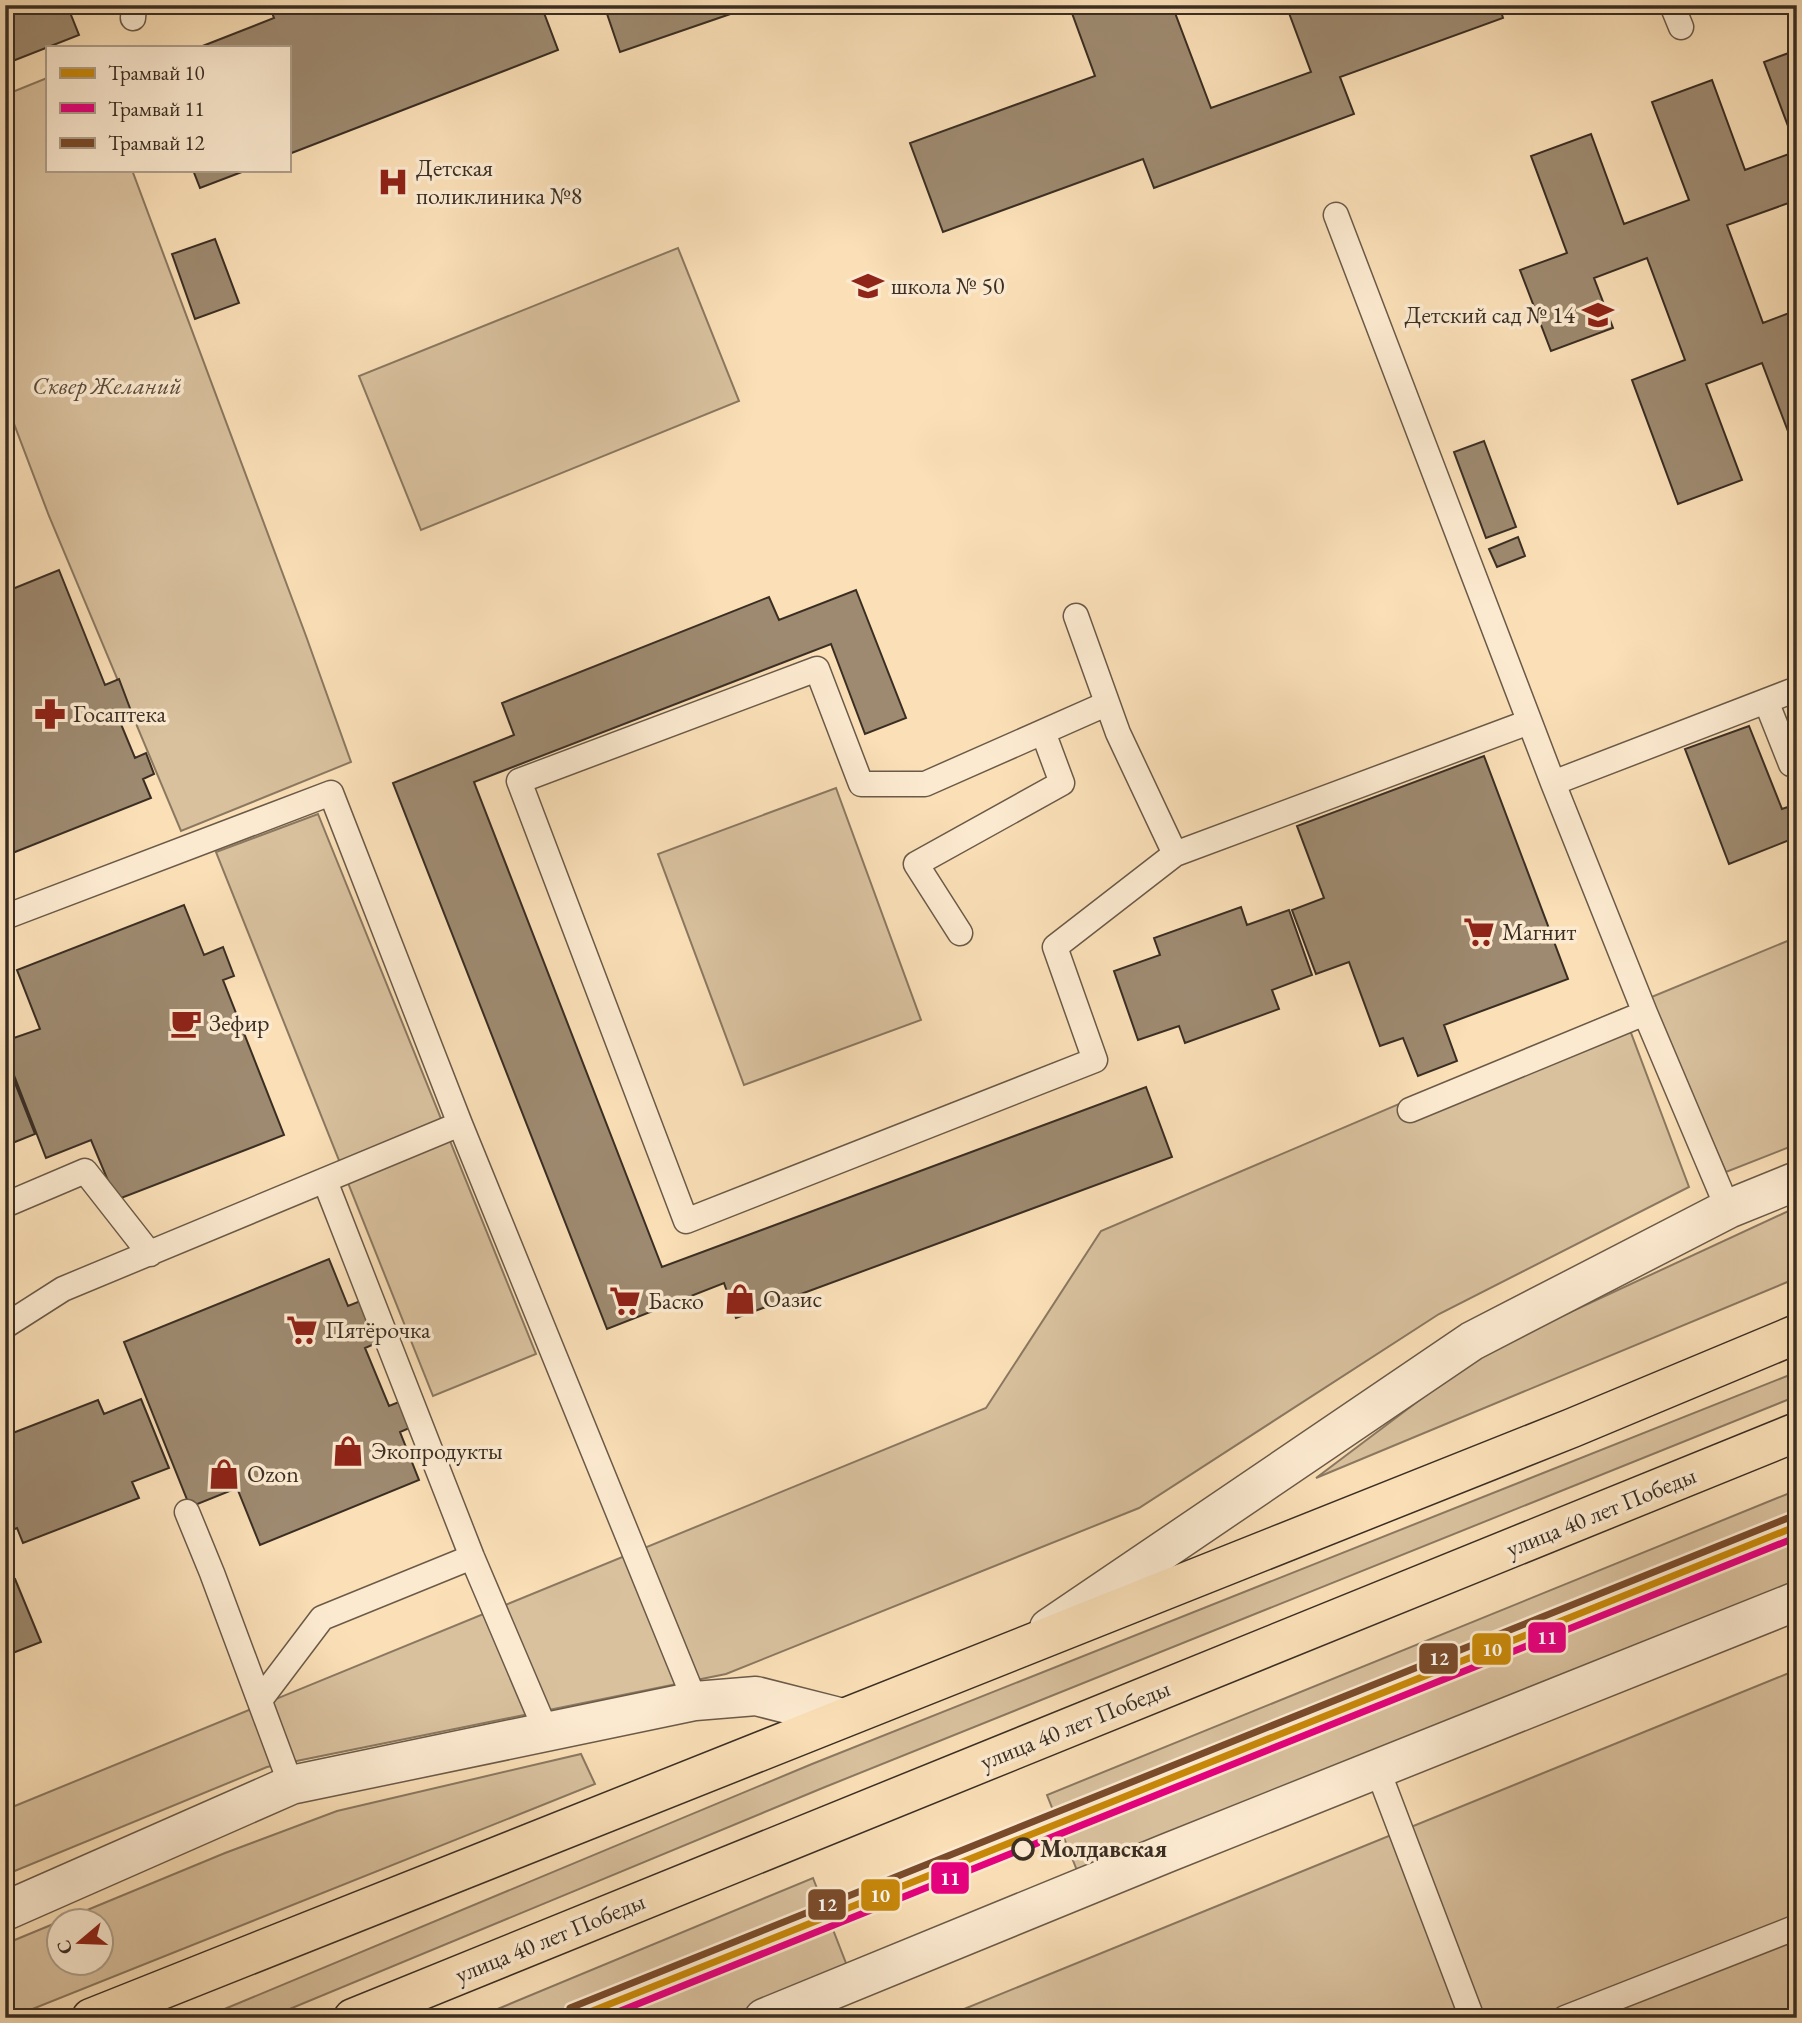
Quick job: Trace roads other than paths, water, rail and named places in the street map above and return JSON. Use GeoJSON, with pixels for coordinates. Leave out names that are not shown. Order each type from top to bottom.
{"type":"FeatureCollection","features":[{"type":"Feature","properties":{"kind":"main road"},"geometry":{"type":"LineString","coordinates":[[91,2018],[1572,1428],[1797,1334]]}},
{"type":"Feature","properties":{"kind":"main road","name":"улица 40 лет Победы"},"geometry":{"type":"LineString","coordinates":[[353,2018],[1797,1432]]}},
{"type":"Feature","properties":{"kind":"street"},"geometry":{"type":"LineString","coordinates":[[1020,1648],[1472,1341],[1728,1209],[1797,1181]]}},
{"type":"Feature","properties":{"kind":"street"},"geometry":{"type":"LineString","coordinates":[[764,2018],[1377,1768],[1797,1601]]}},
{"type":"Feature","properties":{"kind":"street"},"geometry":{"type":"LineString","coordinates":[[5,1911],[291,1785],[695,1701],[756,1696],[843,1718]]}},
{"type":"Feature","properties":{"kind":"lane"},"geometry":{"type":"LineString","coordinates":[[1336,215],[1553,783],[1645,1013],[1728,1209]]}},
{"type":"Feature","properties":{"kind":"lane"},"geometry":{"type":"LineString","coordinates":[[1076,616],[1106,705],[1175,854]]}},
{"type":"Feature","properties":{"kind":"lane"},"geometry":{"type":"LineString","coordinates":[[1106,705],[925,784],[862,784],[817,669],[519,781],[686,1221],[1095,1060],[1055,947],[1175,854],[1529,722]]}},
{"type":"Feature","properties":{"kind":"lane"},"geometry":{"type":"LineString","coordinates":[[1553,783],[1797,689]]}},
{"type":"Feature","properties":{"kind":"lane"},"geometry":{"type":"LineString","coordinates":[[1766,701],[1791,764]]}},
{"type":"Feature","properties":{"kind":"lane"},"geometry":{"type":"LineString","coordinates":[[960,933],[916,864],[1062,783],[1043,733]]}},
{"type":"Feature","properties":{"kind":"lane"},"geometry":{"type":"LineString","coordinates":[[5,917],[331,793],[460,1124],[695,1701]]}},
{"type":"Feature","properties":{"kind":"lane"},"geometry":{"type":"LineString","coordinates":[[1410,1110],[1645,1013]]}},
{"type":"Feature","properties":{"kind":"lane"},"geometry":{"type":"LineString","coordinates":[[5,1326],[63,1289],[460,1124]]}},
{"type":"Feature","properties":{"kind":"lane"},"geometry":{"type":"LineString","coordinates":[[5,1205],[85,1171],[150,1255]]}},
{"type":"Feature","properties":{"kind":"lane"},"geometry":{"type":"LineString","coordinates":[[325,1181],[472,1557],[546,1731]]}},
{"type":"Feature","properties":{"kind":"lane"},"geometry":{"type":"LineString","coordinates":[[187,1512],[291,1785]]}},
{"type":"Feature","properties":{"kind":"lane"},"geometry":{"type":"LineString","coordinates":[[260,1700],[322,1618],[472,1557]]}},
{"type":"Feature","properties":{"kind":"lane"},"geometry":{"type":"LineString","coordinates":[[1377,1768],[1472,2018]]}},
{"type":"Feature","properties":{"kind":"lane"},"geometry":{"type":"LineString","coordinates":[[1565,2018],[1797,1927]]}},
{"type":"Feature","properties":{"kind":"tram line","name":"12"},"geometry":{"type":"LineString","coordinates":[[570,2008],[1793,1516]]}},
{"type":"Feature","properties":{"kind":"tram line","name":"10"},"geometry":{"type":"LineString","coordinates":[[575,2018],[1797,1526]]}},
{"type":"Feature","properties":{"kind":"tram line","name":"11"},"geometry":{"type":"LineString","coordinates":[[603,2018],[1797,1537]]}},
{"type":"Feature","properties":{"kind":"place","name":"Детская поликлиника №8"},"geometry":{"type":"Point","coordinates":[393,182]}},
{"type":"Feature","properties":{"kind":"place","name":"школа № 50"},"geometry":{"type":"Point","coordinates":[868,286]}},
{"type":"Feature","properties":{"kind":"place","name":"Детский сад № 14"},"geometry":{"type":"Point","coordinates":[1598,315]}},
{"type":"Feature","properties":{"kind":"place","name":"Госаптека"},"geometry":{"type":"Point","coordinates":[50,714]}},
{"type":"Feature","properties":{"kind":"place","name":"Магнит"},"geometry":{"type":"Point","coordinates":[1479,932]}},
{"type":"Feature","properties":{"kind":"place","name":"Зефир"},"geometry":{"type":"Point","coordinates":[186,1023]}},
{"type":"Feature","properties":{"kind":"place","name":"Оазис"},"geometry":{"type":"Point","coordinates":[740,1299]}},
{"type":"Feature","properties":{"kind":"place","name":"Баско"},"geometry":{"type":"Point","coordinates":[625,1301]}},
{"type":"Feature","properties":{"kind":"place","name":"Пятёрочка"},"geometry":{"type":"Point","coordinates":[302,1330]}},
{"type":"Feature","properties":{"kind":"place","name":"Экопродукты"},"geometry":{"type":"Point","coordinates":[348,1451]}},
{"type":"Feature","properties":{"kind":"place","name":"Ozon"},"geometry":{"type":"Point","coordinates":[224,1474]}},
{"type":"Feature","properties":{"kind":"place","name":"Молдавская"},"geometry":{"type":"Point","coordinates":[1023,1849]}},
{"type":"Feature","properties":{"kind":"park label","name":"Сквер Желаний"},"geometry":{"type":"Point","coordinates":[107,386]}}]}
